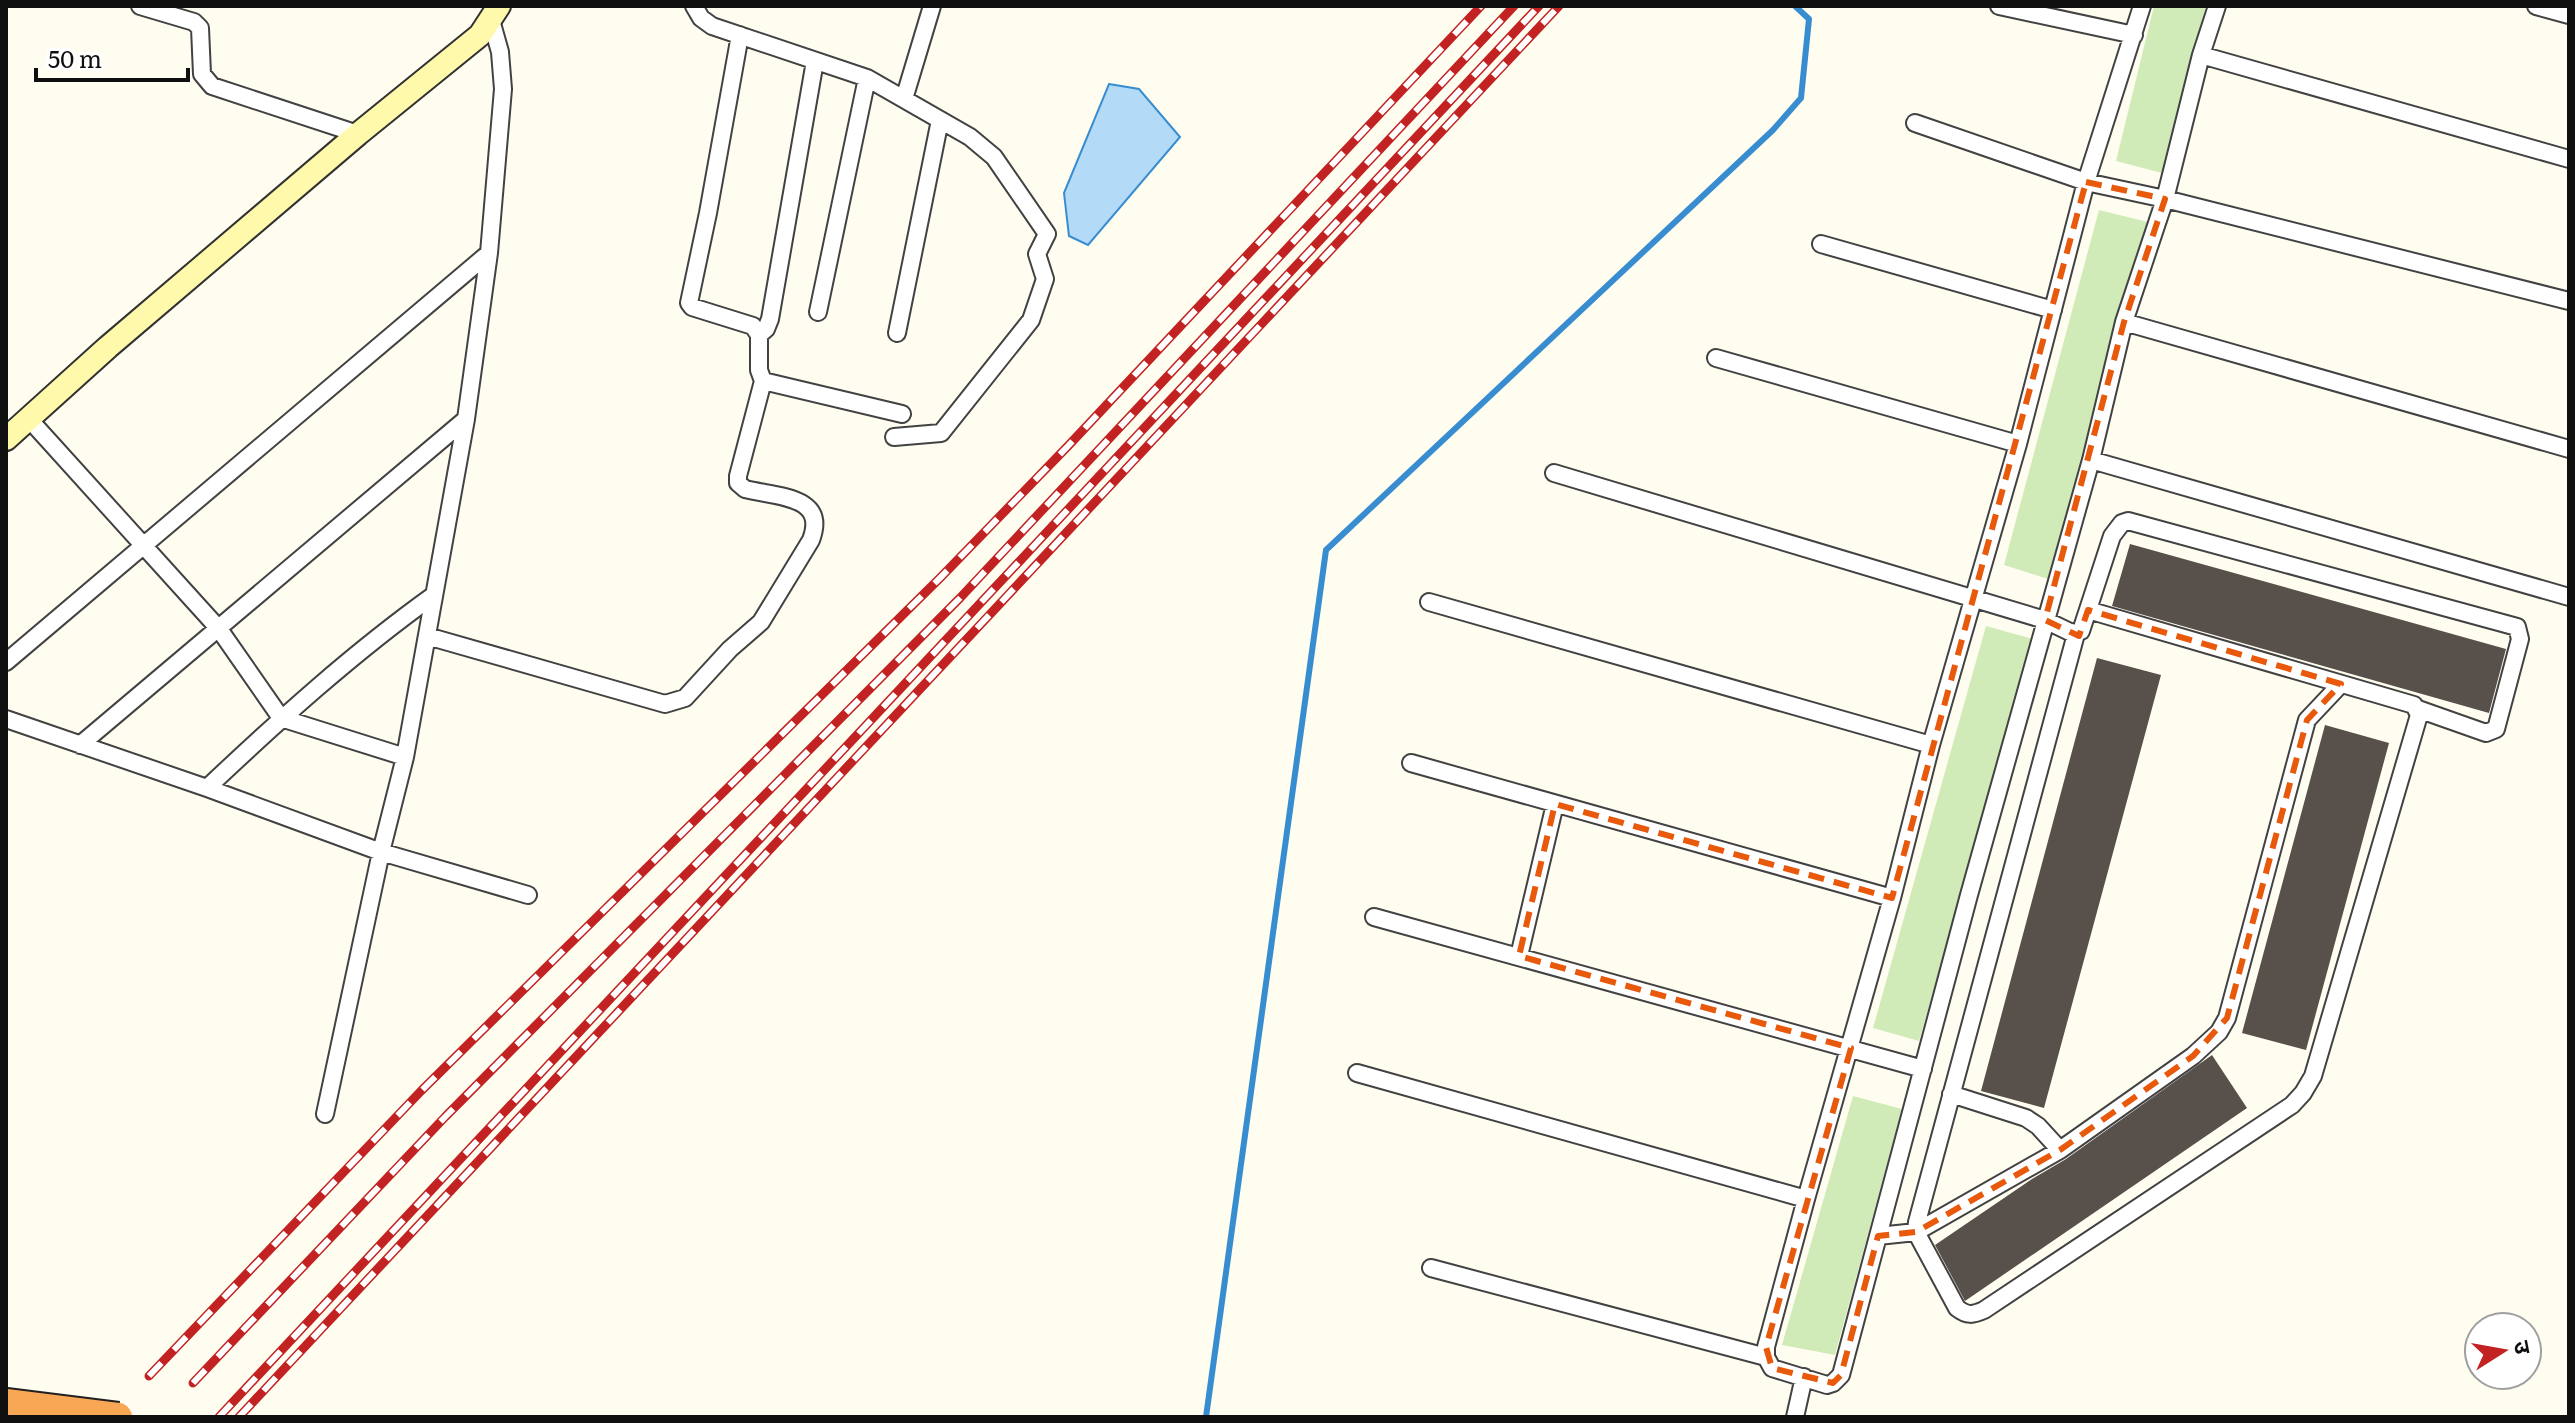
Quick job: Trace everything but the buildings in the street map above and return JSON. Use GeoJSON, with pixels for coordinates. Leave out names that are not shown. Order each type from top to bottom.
{"type":"FeatureCollection","features":[{"type":"Feature","properties":{"kind":"highway"},"geometry":{"type":"LineString","coordinates":[[6,1403],[118,1417]]}},
{"type":"Feature","properties":{"kind":"street"},"geometry":{"type":"LineString","coordinates":[[140,6],[194,22],[200,28],[202,74],[212,86],[358,134]]}},
{"type":"Feature","properties":{"kind":"street"},"geometry":{"type":"LineString","coordinates":[[694,6],[701,18],[712,26],[867,78],[977,142],[994,157],[1047,234],[1037,254],[1045,279],[1031,320],[941,433],[894,437]]}},
{"type":"Feature","properties":{"kind":"street"},"geometry":{"type":"LineString","coordinates":[[904,99],[932,6]]}},
{"type":"Feature","properties":{"kind":"street"},"geometry":{"type":"LineString","coordinates":[[1999,6],[2134,35]]}},
{"type":"Feature","properties":{"kind":"street"},"geometry":{"type":"LineString","coordinates":[[2142,6],[2086,182],[2018,444],[1931,745],[1851,1048],[1766,1347],[1766,1357],[1772,1368],[1827,1385],[1841,1375],[2091,460],[2124,322],[2165,199],[2201,55],[2217,6]]}},
{"type":"Feature","properties":{"kind":"street"},"geometry":{"type":"LineString","coordinates":[[2536,6],[2569,15]]}},
{"type":"Feature","properties":{"kind":"street"},"geometry":{"type":"LineString","coordinates":[[6,439],[108,347],[358,134],[480,35],[495,13]]}},
{"type":"Feature","properties":{"kind":"street"},"geometry":{"type":"LineString","coordinates":[[325,1114],[381,852],[405,757],[466,419],[489,253],[503,89],[495,13]]}},
{"type":"Feature","properties":{"kind":"street"},"geometry":{"type":"LineString","coordinates":[[427,636],[665,704],[685,698],[730,649],[761,622],[811,540],[815,528],[814,515],[805,504],[745,489],[738,483],[763,381],[759,370],[759,335],[753,326],[692,307],[688,297],[708,213],[740,35]]}},
{"type":"Feature","properties":{"kind":"street"},"geometry":{"type":"LineString","coordinates":[[2201,55],[2569,159]]}},
{"type":"Feature","properties":{"kind":"street"},"geometry":{"type":"LineString","coordinates":[[759,335],[770,319],[815,61]]}},
{"type":"Feature","properties":{"kind":"street"},"geometry":{"type":"LineString","coordinates":[[818,312],[867,78]]}},
{"type":"Feature","properties":{"kind":"street"},"geometry":{"type":"LineString","coordinates":[[897,333],[940,120]]}},
{"type":"Feature","properties":{"kind":"street"},"geometry":{"type":"LineString","coordinates":[[1915,123],[2086,182],[2569,301]]}},
{"type":"Feature","properties":{"kind":"street"},"geometry":{"type":"LineString","coordinates":[[1821,244],[2053,310]]}},
{"type":"Feature","properties":{"kind":"street"},"geometry":{"type":"LineString","coordinates":[[6,662],[489,253]]}},
{"type":"Feature","properties":{"kind":"street"},"geometry":{"type":"LineString","coordinates":[[2124,322],[2569,449]]}},
{"type":"Feature","properties":{"kind":"street"},"geometry":{"type":"LineString","coordinates":[[1716,358],[2018,444]]}},
{"type":"Feature","properties":{"kind":"street"},"geometry":{"type":"LineString","coordinates":[[763,381],[902,414]]}},
{"type":"Feature","properties":{"kind":"street"},"geometry":{"type":"LineString","coordinates":[[29,419],[219,629],[281,718],[405,757]]}},
{"type":"Feature","properties":{"kind":"street"},"geometry":{"type":"LineString","coordinates":[[80,745],[466,419]]}},
{"type":"Feature","properties":{"kind":"street"},"geometry":{"type":"LineString","coordinates":[[2091,460],[2569,597]]}},
{"type":"Feature","properties":{"kind":"street"},"geometry":{"type":"LineString","coordinates":[[1554,473],[2045,620],[2076,634]]}},
{"type":"Feature","properties":{"kind":"street"},"geometry":{"type":"LineString","coordinates":[[2088,610],[2414,705],[2486,733],[2496,729],[2520,639],[2517,627],[2128,521],[2122,523],[2112,536],[2081,631],[2076,634],[1917,1222],[1916,1232],[1957,1308],[1964,1314],[1973,1315],[2292,1105],[2303,1093],[2313,1076],[2413,737],[2418,709]]}},
{"type":"Feature","properties":{"kind":"street"},"geometry":{"type":"LineString","coordinates":[[207,788],[281,718],[386,630],[434,595]]}},
{"type":"Feature","properties":{"kind":"street"},"geometry":{"type":"LineString","coordinates":[[1429,602],[1931,745]]}},
{"type":"Feature","properties":{"kind":"street"},"geometry":{"type":"LineString","coordinates":[[1878,1236],[1916,1232],[2060,1150],[2193,1056],[2219,1032],[2227,1018],[2307,720],[2341,684]]}},
{"type":"Feature","properties":{"kind":"street"},"geometry":{"type":"LineString","coordinates":[[6,719],[381,852],[528,895]]}},
{"type":"Feature","properties":{"kind":"street"},"geometry":{"type":"LineString","coordinates":[[1411,763],[1892,898]]}},
{"type":"Feature","properties":{"kind":"street"},"geometry":{"type":"LineString","coordinates":[[1519,956],[1555,804]]}},
{"type":"Feature","properties":{"kind":"street"},"geometry":{"type":"LineString","coordinates":[[1374,917],[1923,1069]]}},
{"type":"Feature","properties":{"kind":"street"},"geometry":{"type":"LineString","coordinates":[[1357,1073],[1806,1199]]}},
{"type":"Feature","properties":{"kind":"street"},"geometry":{"type":"LineString","coordinates":[[1951,1094],[2026,1118],[2060,1150]]}},
{"type":"Feature","properties":{"kind":"street"},"geometry":{"type":"LineString","coordinates":[[1431,1268],[1766,1357]]}},
{"type":"Feature","properties":{"kind":"street"},"geometry":{"type":"LineString","coordinates":[[1795,1417],[1804,1377]]}},
{"type":"Feature","properties":{"kind":"highlighted area"},"geometry":{"type":"Polygon","coordinates":[[[2086,182],[2165,199],[2124,322],[2045,620],[2079,636],[2088,610],[2341,684],[2307,720],[2227,1018],[2193,1056],[2060,1150],[1916,1232],[1878,1236],[1841,1375],[1833,1383],[1772,1368],[1766,1347],[1851,1048],[1519,956],[1555,804],[1892,898],[2086,182]]]}},
{"type":"Feature","properties":{"kind":"green space"},"geometry":{"type":"Polygon","coordinates":[[[2154,6],[2206,6],[2162,173],[2116,161],[2154,6]]]}},
{"type":"Feature","properties":{"kind":"green space"},"geometry":{"type":"Polygon","coordinates":[[[2099,210],[2152,223],[2048,579],[2004,565],[2099,210]]]}},
{"type":"Feature","properties":{"kind":"green space"},"geometry":{"type":"Polygon","coordinates":[[[1986,626],[2033,639],[1919,1041],[1873,1028],[1986,626]]]}},
{"type":"Feature","properties":{"kind":"green space"},"geometry":{"type":"Polygon","coordinates":[[[1853,1096],[1902,1109],[1835,1355],[1782,1345],[1853,1096]]]}},
{"type":"Feature","properties":{"kind":"water"},"geometry":{"type":"Polygon","coordinates":[[[1109,84],[1139,89],[1180,137],[1088,245],[1069,236],[1064,193],[1109,84]]]}},
{"type":"Feature","properties":{"kind":"waterway"},"geometry":{"type":"LineString","coordinates":[[1206,1417],[1326,550],[1773,130],[1801,98],[1809,19],[1795,6]]}},
{"type":"Feature","properties":{"kind":"railway"},"geometry":{"type":"LineString","coordinates":[[149,1376],[421,1091],[941,577],[1481,6]]}},
{"type":"Feature","properties":{"kind":"railway"},"geometry":{"type":"LineString","coordinates":[[193,1383],[445,1117],[960,598],[1514,6]]}},
{"type":"Feature","properties":{"kind":"railway"},"geometry":{"type":"LineString","coordinates":[[219,1417],[1539,6]]}},
{"type":"Feature","properties":{"kind":"railway"},"geometry":{"type":"LineString","coordinates":[[239,1417],[1559,6]]}}]}
